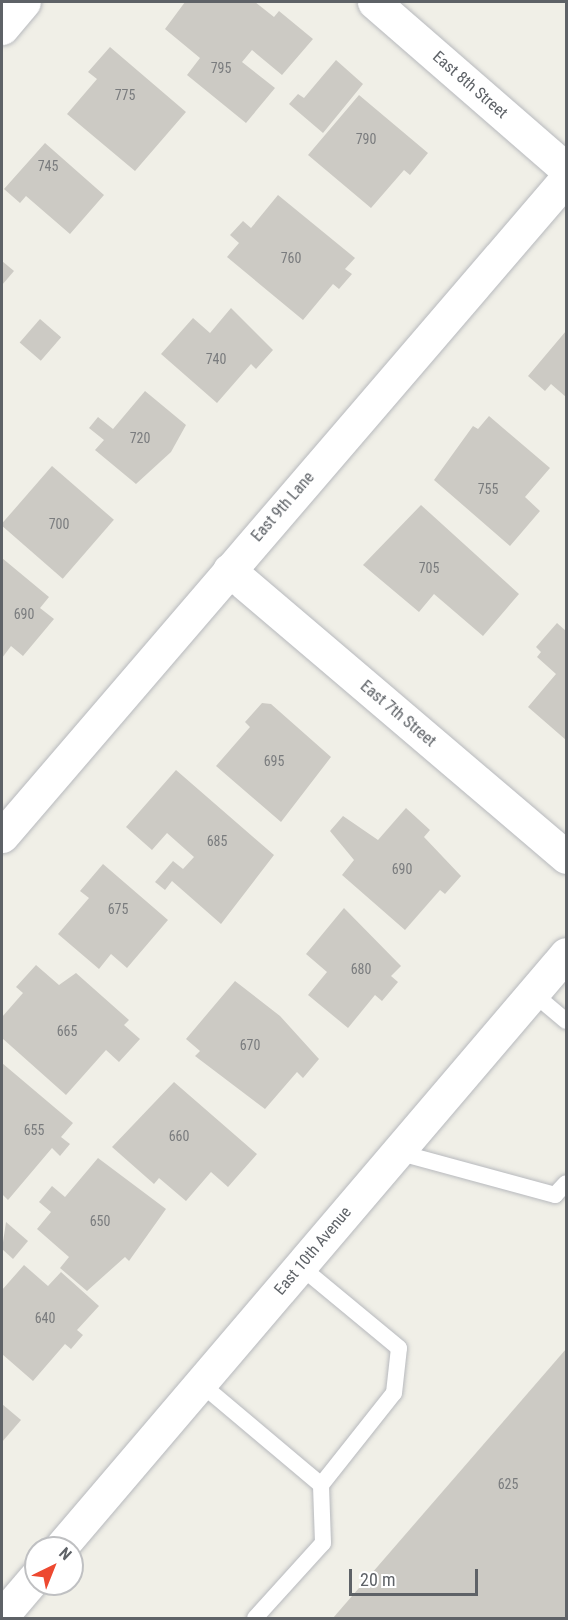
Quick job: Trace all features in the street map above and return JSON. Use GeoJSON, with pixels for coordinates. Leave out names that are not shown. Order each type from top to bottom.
{"type":"FeatureCollection","features":[{"type":"Feature","properties":{"kind":"street"},"geometry":{"type":"LineString","coordinates":[[2,28],[24,2]]}},
{"type":"Feature","properties":{"kind":"street","name":"East 8th Street"},"geometry":{"type":"LineString","coordinates":[[374,2],[567,169]]}},
{"type":"Feature","properties":{"kind":"street","name":"East 9th Lane"},"geometry":{"type":"LineString","coordinates":[[2,836],[567,179]]}},
{"type":"Feature","properties":{"kind":"street","name":"East 7th Street"},"geometry":{"type":"LineString","coordinates":[[229,570],[567,857]]}},
{"type":"Feature","properties":{"kind":"street","name":"East 10th Avenue"},"geometry":{"type":"LineString","coordinates":[[70,1536],[567,954]]}},
{"type":"Feature","properties":{"kind":"street"},"geometry":{"type":"LineString","coordinates":[[2,1617],[24,1590]]}},
{"type":"Feature","properties":{"kind":"lane"},"geometry":{"type":"LineString","coordinates":[[533,993],[567,1021]]}},
{"type":"Feature","properties":{"kind":"lane"},"geometry":{"type":"LineString","coordinates":[[397,1152],[555,1195],[567,1183]]}},
{"type":"Feature","properties":{"kind":"lane"},"geometry":{"type":"LineString","coordinates":[[255,1618],[323,1543],[321,1485],[394,1393],[399,1348],[300,1266]]}},
{"type":"Feature","properties":{"kind":"lane"},"geometry":{"type":"LineString","coordinates":[[200,1383],[321,1485]]}},
{"type":"Feature","properties":{"kind":"building"},"geometry":{"type":"Polygon","coordinates":[[[185,2],[255,2],[274,17],[279,11],[313,39],[282,75],[252,50],[242,62],[275,88],[246,123],[187,75],[200,58],[165,29],[185,2]]]}},
{"type":"Feature","properties":{"kind":"building"},"geometry":{"type":"Polygon","coordinates":[[[110,47],[186,112],[135,171],[67,114],[97,79],[88,72],[110,47]]]}},
{"type":"Feature","properties":{"kind":"building"},"geometry":{"type":"Polygon","coordinates":[[[336,60],[363,84],[323,133],[289,104],[298,94],[304,98],[336,60]]]}},
{"type":"Feature","properties":{"kind":"building"},"geometry":{"type":"Polygon","coordinates":[[[359,95],[428,153],[410,175],[404,170],[371,208],[308,155],[359,95]]]}},
{"type":"Feature","properties":{"kind":"building"},"geometry":{"type":"Polygon","coordinates":[[[45,143],[104,195],[70,234],[26,196],[20,203],[4,189],[45,143]]]}},
{"type":"Feature","properties":{"kind":"building"},"geometry":{"type":"Polygon","coordinates":[[[278,195],[355,258],[345,269],[352,274],[339,289],[333,284],[303,320],[227,257],[239,243],[230,235],[243,221],[251,228],[278,195]]]}},
{"type":"Feature","properties":{"kind":"building"},"geometry":{"type":"Polygon","coordinates":[[[2,261],[14,271],[2,285],[2,261]]]}},
{"type":"Feature","properties":{"kind":"building"},"geometry":{"type":"Polygon","coordinates":[[[231,308],[273,350],[256,369],[251,364],[217,403],[161,354],[193,318],[210,333],[231,308]]]}},
{"type":"Feature","properties":{"kind":"building"},"geometry":{"type":"Polygon","coordinates":[[[40,319],[61,337],[41,361],[20,342],[40,319]]]}},
{"type":"Feature","properties":{"kind":"building"},"geometry":{"type":"Polygon","coordinates":[[[566,331],[566,397],[551,384],[545,391],[528,376],[566,331]]]}},
{"type":"Feature","properties":{"kind":"building"},"geometry":{"type":"Polygon","coordinates":[[[145,391],[186,425],[171,452],[136,484],[95,450],[104,440],[89,428],[98,417],[113,429],[145,391]]]}},
{"type":"Feature","properties":{"kind":"building"},"geometry":{"type":"Polygon","coordinates":[[[489,416],[550,468],[525,497],[540,511],[510,546],[434,480],[473,426],[478,429],[489,416]]]}},
{"type":"Feature","properties":{"kind":"building"},"geometry":{"type":"Polygon","coordinates":[[[52,466],[114,520],[63,579],[2,526],[52,466]]]}},
{"type":"Feature","properties":{"kind":"building"},"geometry":{"type":"Polygon","coordinates":[[[421,505],[519,594],[483,636],[434,594],[419,612],[363,565],[421,505]]]}},
{"type":"Feature","properties":{"kind":"building"},"geometry":{"type":"Polygon","coordinates":[[[2,558],[49,597],[40,608],[54,619],[23,656],[11,646],[2,658],[2,558]]]}},
{"type":"Feature","properties":{"kind":"building"},"geometry":{"type":"Polygon","coordinates":[[[557,623],[566,631],[566,740],[528,707],[556,674],[537,657],[541,652],[536,647],[557,623]]]}},
{"type":"Feature","properties":{"kind":"building"},"geometry":{"type":"Polygon","coordinates":[[[262,703],[271,704],[331,757],[281,822],[216,766],[250,727],[245,722],[262,703]]]}},
{"type":"Feature","properties":{"kind":"building"},"geometry":{"type":"Polygon","coordinates":[[[176,770],[274,855],[221,924],[172,881],[165,890],[155,882],[173,861],[183,869],[194,857],[167,833],[152,850],[126,827],[176,770]]]}},
{"type":"Feature","properties":{"kind":"building"},"geometry":{"type":"Polygon","coordinates":[[[406,808],[430,830],[424,837],[461,876],[445,894],[440,890],[405,930],[342,875],[354,860],[330,831],[343,816],[378,840],[406,808]]]}},
{"type":"Feature","properties":{"kind":"building"},"geometry":{"type":"Polygon","coordinates":[[[103,864],[168,920],[127,968],[111,954],[99,969],[58,934],[89,898],[80,891],[103,864]]]}},
{"type":"Feature","properties":{"kind":"building"},"geometry":{"type":"Polygon","coordinates":[[[344,908],[401,966],[391,976],[398,982],[382,1001],[375,995],[348,1028],[308,995],[327,972],[306,954],[344,908]]]}},
{"type":"Feature","properties":{"kind":"building"},"geometry":{"type":"Polygon","coordinates":[[[36,965],[59,985],[76,973],[129,1020],[124,1025],[140,1039],[119,1062],[106,1050],[66,1095],[2,1038],[2,1017],[23,993],[16,987],[36,965]]]}},
{"type":"Feature","properties":{"kind":"building"},"geometry":{"type":"Polygon","coordinates":[[[235,981],[280,1016],[319,1059],[303,1078],[297,1072],[265,1109],[195,1056],[200,1051],[186,1039],[235,981]]]}},
{"type":"Feature","properties":{"kind":"building"},"geometry":{"type":"Polygon","coordinates":[[[2,1063],[73,1123],[61,1137],[70,1144],[60,1156],[52,1148],[8,1200],[2,1194],[2,1063]]]}},
{"type":"Feature","properties":{"kind":"building"},"geometry":{"type":"Polygon","coordinates":[[[174,1082],[257,1154],[228,1187],[211,1172],[186,1201],[159,1178],[154,1184],[112,1147],[174,1082]]]}},
{"type":"Feature","properties":{"kind":"building"},"geometry":{"type":"Polygon","coordinates":[[[98,1158],[166,1209],[129,1261],[125,1257],[87,1291],[60,1268],[69,1257],[37,1229],[51,1212],[39,1202],[52,1186],[65,1197],[98,1158]]]}},
{"type":"Feature","properties":{"kind":"building"},"geometry":{"type":"Polygon","coordinates":[[[6,1222],[28,1241],[13,1259],[2,1249],[6,1222]]]}},
{"type":"Feature","properties":{"kind":"building"},"geometry":{"type":"Polygon","coordinates":[[[24,1265],[48,1286],[61,1272],[99,1306],[77,1330],[83,1335],[71,1349],[65,1344],[33,1381],[2,1354],[2,1290],[24,1265]]]}},
{"type":"Feature","properties":{"kind":"building"},"geometry":{"type":"Polygon","coordinates":[[[566,1349],[566,1618],[333,1618],[566,1349]]]}},
{"type":"Feature","properties":{"kind":"building"},"geometry":{"type":"Polygon","coordinates":[[[2,1404],[21,1420],[2,1442],[2,1404]]]}}]}
